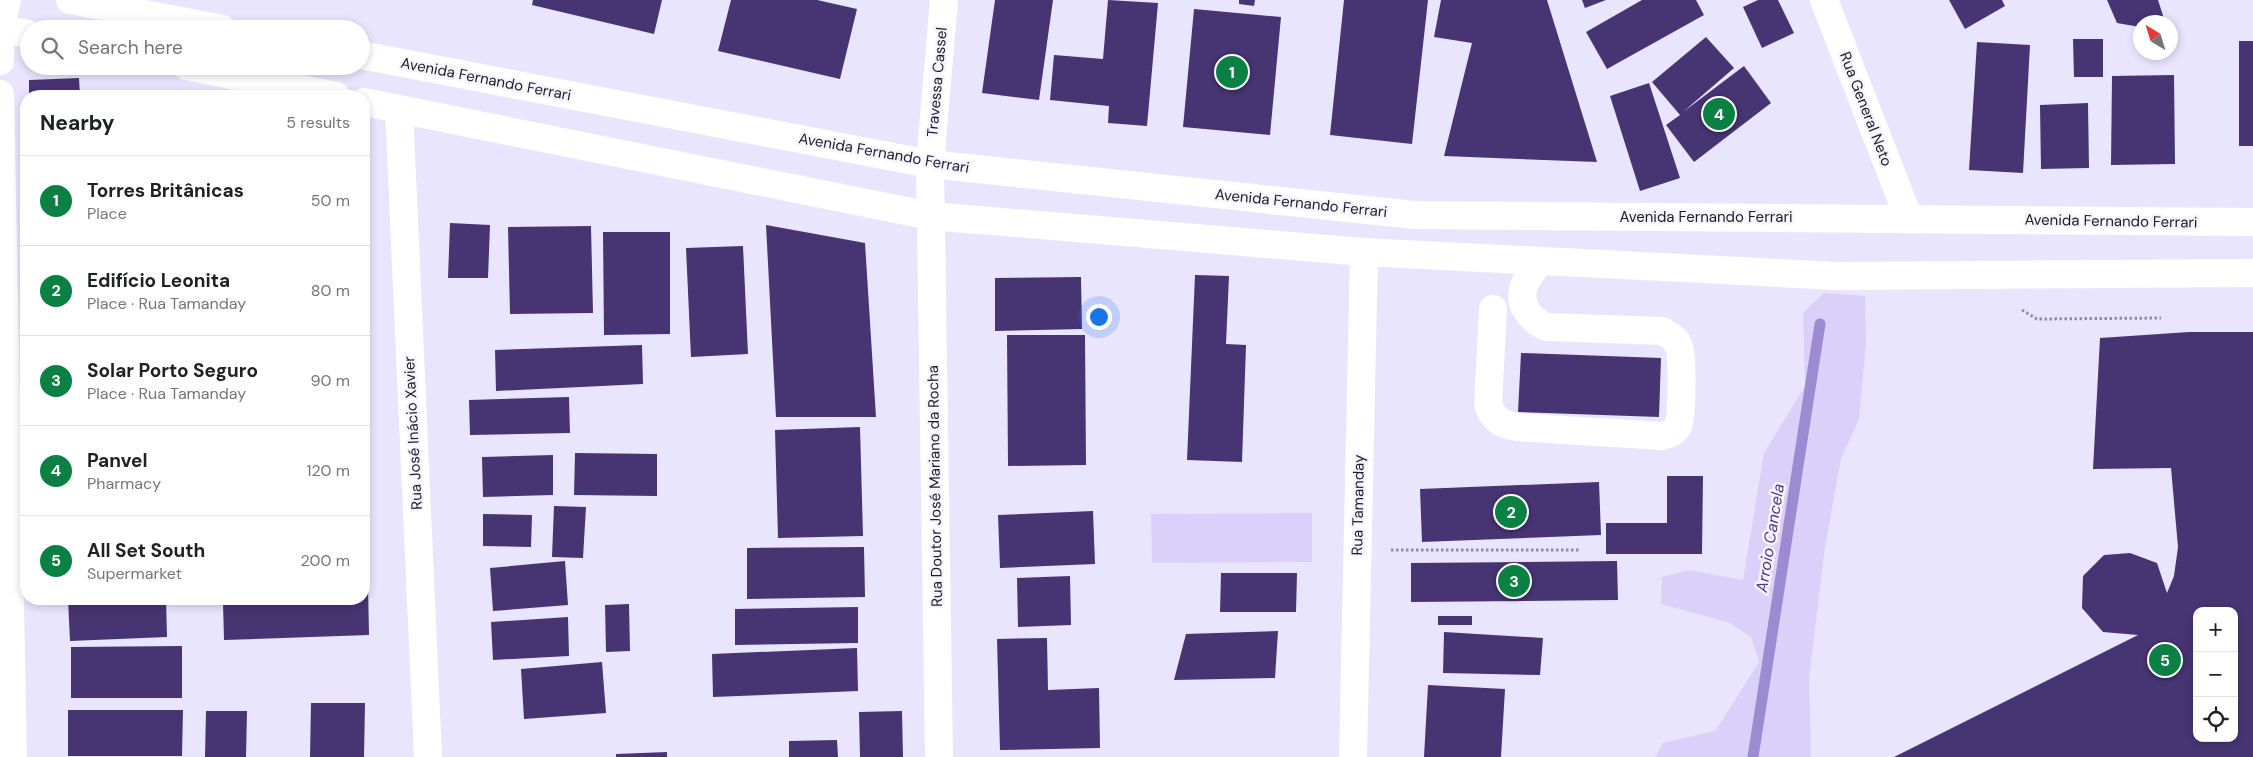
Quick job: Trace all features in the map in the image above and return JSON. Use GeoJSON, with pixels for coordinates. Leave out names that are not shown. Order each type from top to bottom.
{"type":"FeatureCollection","features":[{"type":"Feature","properties":{"kind":"main road"},"geometry":{"type":"LineString","coordinates":[[0,61],[0,29],[7,0]]}},
{"type":"Feature","properties":{"kind":"main road"},"geometry":{"type":"LineString","coordinates":[[70,0],[176,20]]}},
{"type":"Feature","properties":{"kind":"main road","name":"Travessa Cassel"},"geometry":{"type":"LineString","coordinates":[[930,216],[930,164],[944,0]]}},
{"type":"Feature","properties":{"kind":"main road","name":"Rua General Neto"},"geometry":{"type":"LineString","coordinates":[[1824,0],[1908,219]]}},
{"type":"Feature","properties":{"kind":"main road"},"geometry":{"type":"LineString","coordinates":[[0,29],[20,32]]}},
{"type":"Feature","properties":{"kind":"main road","name":"Avenida Fernando Ferrari"},"geometry":{"type":"LineString","coordinates":[[370,57],[930,164],[1414,215],[2253,222]]}},
{"type":"Feature","properties":{"kind":"main road"},"geometry":{"type":"LineString","coordinates":[[231,75],[306,90]]}},
{"type":"Feature","properties":{"kind":"main road"},"geometry":{"type":"LineString","coordinates":[[0,94],[3,431],[12,757]]}},
{"type":"Feature","properties":{"kind":"main road"},"geometry":{"type":"LineString","coordinates":[[370,103],[930,216],[1364,252],[1838,276],[2253,273]]}},
{"type":"Feature","properties":{"kind":"main road","name":"Rua José Inácio Xavier"},"geometry":{"type":"LineString","coordinates":[[399,109],[428,757]]}},
{"type":"Feature","properties":{"kind":"main road","name":"Rua Doutor José Mariano da Rocha"},"geometry":{"type":"LineString","coordinates":[[930,216],[939,757]]}},
{"type":"Feature","properties":{"kind":"main road","name":"Rua Tamanday"},"geometry":{"type":"LineString","coordinates":[[1353,757],[1364,252]]}},
{"type":"Feature","properties":{"kind":"main road"},"geometry":{"type":"LineString","coordinates":[[1493,309],[1488,404],[1491,413],[1498,422],[1517,427],[1652,436],[1672,434],[1677,428],[1680,412],[1681,355],[1679,345],[1672,337],[1662,331],[1547,327],[1537,322],[1528,313],[1523,303],[1523,289],[1539,261]]}},
{"type":"Feature","properties":{"kind":"path"},"geometry":{"type":"LineString","coordinates":[[1357,549],[1580,550]]}},
{"type":"Feature","properties":{"kind":"shaded area"},"geometry":{"type":"Polygon","coordinates":[[[1824,293],[1865,296],[1866,343],[1859,419],[1841,459],[1825,547],[1809,678],[1811,757],[1655,757],[1663,743],[1715,731],[1759,662],[1751,637],[1730,623],[1661,604],[1662,577],[1689,570],[1743,580],[1764,453],[1805,386],[1803,313],[1824,293]]]}},
{"type":"Feature","properties":{"kind":"shaded area"},"geometry":{"type":"Polygon","coordinates":[[[1312,513],[1312,562],[1152,563],[1151,514],[1312,513]]]}},
{"type":"Feature","properties":{"kind":"building"},"geometry":{"type":"Polygon","coordinates":[[[533,0],[662,0],[654,34],[532,5],[533,0]]]}},
{"type":"Feature","properties":{"kind":"building"},"geometry":{"type":"Polygon","coordinates":[[[731,0],[817,0],[857,9],[840,79],[718,51],[731,0]]]}},
{"type":"Feature","properties":{"kind":"building"},"geometry":{"type":"Polygon","coordinates":[[[995,0],[1053,0],[1039,100],[982,93],[995,0]]]}},
{"type":"Feature","properties":{"kind":"building"},"geometry":{"type":"Polygon","coordinates":[[[1108,0],[1158,3],[1147,126],[1108,123],[1109,106],[1050,100],[1054,55],[1103,59],[1108,0]]]}},
{"type":"Feature","properties":{"kind":"building"},"geometry":{"type":"Polygon","coordinates":[[[1239,0],[1255,0],[1254,6],[1239,4],[1239,0]]]}},
{"type":"Feature","properties":{"kind":"building"},"geometry":{"type":"Polygon","coordinates":[[[1344,0],[1428,0],[1412,144],[1330,135],[1344,0]]]}},
{"type":"Feature","properties":{"kind":"building"},"geometry":{"type":"Polygon","coordinates":[[[1441,0],[1547,0],[1597,162],[1444,156],[1472,43],[1434,37],[1441,0]]]}},
{"type":"Feature","properties":{"kind":"building"},"geometry":{"type":"Polygon","coordinates":[[[1582,0],[1606,0],[1585,8],[1582,0]]]}},
{"type":"Feature","properties":{"kind":"building"},"geometry":{"type":"Polygon","coordinates":[[[1642,0],[1696,0],[1704,15],[1607,69],[1586,32],[1642,0]]]}},
{"type":"Feature","properties":{"kind":"building"},"geometry":{"type":"Polygon","coordinates":[[[1758,0],[1778,0],[1794,33],[1762,48],[1743,7],[1758,0]]]}},
{"type":"Feature","properties":{"kind":"building"},"geometry":{"type":"Polygon","coordinates":[[[1949,0],[2002,0],[2005,6],[1965,29],[1949,0]]]}},
{"type":"Feature","properties":{"kind":"building"},"geometry":{"type":"Polygon","coordinates":[[[2107,0],[2158,0],[2163,15],[2133,15],[2133,26],[2117,23],[2107,0]]]}},
{"type":"Feature","properties":{"kind":"building"},"geometry":{"type":"Polygon","coordinates":[[[1194,9],[1281,17],[1270,135],[1183,127],[1194,9]]]}},
{"type":"Feature","properties":{"kind":"building"},"geometry":{"type":"Polygon","coordinates":[[[1706,37],[1734,68],[1683,112],[1744,66],[1771,103],[1694,162],[1666,125],[1680,115],[1652,82],[1706,37]]]}},
{"type":"Feature","properties":{"kind":"building"},"geometry":{"type":"Polygon","coordinates":[[[2073,39],[2103,39],[2103,77],[2074,77],[2073,39]]]}},
{"type":"Feature","properties":{"kind":"building"},"geometry":{"type":"Polygon","coordinates":[[[2239,41],[2253,41],[2253,146],[2239,146],[2239,41]]]}},
{"type":"Feature","properties":{"kind":"building"},"geometry":{"type":"Polygon","coordinates":[[[1977,42],[2030,45],[2023,173],[1969,170],[1977,42]]]}},
{"type":"Feature","properties":{"kind":"building"},"geometry":{"type":"Polygon","coordinates":[[[2174,75],[2175,164],[2111,165],[2112,76],[2174,75]]]}},
{"type":"Feature","properties":{"kind":"building"},"geometry":{"type":"Polygon","coordinates":[[[79,78],[80,90],[29,90],[29,80],[79,78]]]}},
{"type":"Feature","properties":{"kind":"building"},"geometry":{"type":"Polygon","coordinates":[[[1649,83],[1680,178],[1640,191],[1610,96],[1649,83]]]}},
{"type":"Feature","properties":{"kind":"building"},"geometry":{"type":"Polygon","coordinates":[[[2088,103],[2089,168],[2041,169],[2040,105],[2088,103]]]}},
{"type":"Feature","properties":{"kind":"building"},"geometry":{"type":"Polygon","coordinates":[[[450,223],[490,225],[488,278],[448,278],[450,223]]]}},
{"type":"Feature","properties":{"kind":"building"},"geometry":{"type":"Polygon","coordinates":[[[766,225],[865,243],[876,417],[776,417],[766,225]]]}},
{"type":"Feature","properties":{"kind":"building"},"geometry":{"type":"Polygon","coordinates":[[[591,226],[593,313],[510,314],[508,227],[591,226]]]}},
{"type":"Feature","properties":{"kind":"building"},"geometry":{"type":"Polygon","coordinates":[[[603,232],[670,232],[670,334],[604,335],[603,232]]]}},
{"type":"Feature","properties":{"kind":"building"},"geometry":{"type":"Polygon","coordinates":[[[743,246],[748,354],[691,357],[686,248],[743,246]]]}},
{"type":"Feature","properties":{"kind":"building"},"geometry":{"type":"Polygon","coordinates":[[[1195,275],[1229,276],[1226,344],[1246,345],[1242,462],[1187,460],[1195,275]]]}},
{"type":"Feature","properties":{"kind":"building"},"geometry":{"type":"Polygon","coordinates":[[[1081,277],[1082,329],[995,331],[995,278],[1081,277]]]}},
{"type":"Feature","properties":{"kind":"building"},"geometry":{"type":"Polygon","coordinates":[[[2189,332],[2253,332],[2253,757],[1894,757],[2138,635],[2103,632],[2082,608],[2083,576],[2104,555],[2130,553],[2157,563],[2167,593],[2174,576],[2178,547],[2171,468],[2093,469],[2100,338],[2189,332]]]}},
{"type":"Feature","properties":{"kind":"building"},"geometry":{"type":"Polygon","coordinates":[[[1007,335],[1085,335],[1086,465],[1008,466],[1007,335]]]}},
{"type":"Feature","properties":{"kind":"building"},"geometry":{"type":"Polygon","coordinates":[[[642,345],[643,384],[496,391],[495,350],[642,345]]]}},
{"type":"Feature","properties":{"kind":"building"},"geometry":{"type":"Polygon","coordinates":[[[1521,353],[1661,358],[1659,417],[1518,412],[1521,353]]]}},
{"type":"Feature","properties":{"kind":"building"},"geometry":{"type":"Polygon","coordinates":[[[569,397],[570,433],[470,435],[469,400],[569,397]]]}},
{"type":"Feature","properties":{"kind":"building"},"geometry":{"type":"Polygon","coordinates":[[[860,427],[863,536],[778,538],[775,430],[860,427]]]}},
{"type":"Feature","properties":{"kind":"building"},"geometry":{"type":"Polygon","coordinates":[[[575,453],[657,454],[657,496],[574,495],[575,453]]]}},
{"type":"Feature","properties":{"kind":"building"},"geometry":{"type":"Polygon","coordinates":[[[553,455],[553,495],[483,497],[482,457],[553,455]]]}},
{"type":"Feature","properties":{"kind":"building"},"geometry":{"type":"Polygon","coordinates":[[[1667,476],[1703,476],[1702,554],[1606,554],[1606,523],[1667,523],[1667,476]]]}},
{"type":"Feature","properties":{"kind":"building"},"geometry":{"type":"Polygon","coordinates":[[[1599,482],[1601,535],[1422,542],[1420,489],[1599,482]]]}},
{"type":"Feature","properties":{"kind":"building"},"geometry":{"type":"Polygon","coordinates":[[[554,506],[586,507],[583,558],[552,557],[554,506]]]}},
{"type":"Feature","properties":{"kind":"building"},"geometry":{"type":"Polygon","coordinates":[[[1093,511],[1095,564],[1000,568],[998,515],[1093,511]]]}},
{"type":"Feature","properties":{"kind":"building"},"geometry":{"type":"Polygon","coordinates":[[[483,514],[532,515],[531,547],[483,546],[483,514]]]}},
{"type":"Feature","properties":{"kind":"building"},"geometry":{"type":"Polygon","coordinates":[[[864,547],[865,597],[747,599],[747,548],[864,547]]]}},
{"type":"Feature","properties":{"kind":"building"},"geometry":{"type":"Polygon","coordinates":[[[565,561],[568,605],[493,611],[490,568],[565,561]]]}},
{"type":"Feature","properties":{"kind":"building"},"geometry":{"type":"Polygon","coordinates":[[[1617,561],[1618,600],[1411,602],[1411,563],[1617,561]]]}},
{"type":"Feature","properties":{"kind":"building"},"geometry":{"type":"Polygon","coordinates":[[[1221,573],[1297,573],[1296,612],[1220,612],[1221,573]]]}},
{"type":"Feature","properties":{"kind":"building"},"geometry":{"type":"Polygon","coordinates":[[[1070,576],[1071,625],[1018,627],[1017,578],[1070,576]]]}},
{"type":"Feature","properties":{"kind":"building"},"geometry":{"type":"Polygon","coordinates":[[[629,604],[630,651],[606,652],[605,605],[629,604]]]}},
{"type":"Feature","properties":{"kind":"building"},"geometry":{"type":"Polygon","coordinates":[[[68,605],[166,605],[167,637],[70,641],[68,605]]]}},
{"type":"Feature","properties":{"kind":"building"},"geometry":{"type":"Polygon","coordinates":[[[223,605],[368,605],[369,635],[224,640],[223,605]]]}},
{"type":"Feature","properties":{"kind":"building"},"geometry":{"type":"Polygon","coordinates":[[[858,607],[858,643],[735,645],[735,609],[858,607]]]}},
{"type":"Feature","properties":{"kind":"building"},"geometry":{"type":"Polygon","coordinates":[[[1438,616],[1472,616],[1472,625],[1438,625],[1438,616]]]}},
{"type":"Feature","properties":{"kind":"building"},"geometry":{"type":"Polygon","coordinates":[[[568,617],[569,656],[493,660],[491,622],[568,617]]]}},
{"type":"Feature","properties":{"kind":"building"},"geometry":{"type":"Polygon","coordinates":[[[1278,631],[1275,678],[1174,680],[1186,634],[1278,631]]]}},
{"type":"Feature","properties":{"kind":"building"},"geometry":{"type":"Polygon","coordinates":[[[1444,632],[1543,638],[1540,675],[1443,673],[1444,632]]]}},
{"type":"Feature","properties":{"kind":"building"},"geometry":{"type":"Polygon","coordinates":[[[1047,638],[1048,690],[1099,688],[1100,748],[1000,750],[997,639],[1047,638]]]}},
{"type":"Feature","properties":{"kind":"building"},"geometry":{"type":"Polygon","coordinates":[[[182,646],[182,698],[71,698],[71,647],[182,646]]]}},
{"type":"Feature","properties":{"kind":"building"},"geometry":{"type":"Polygon","coordinates":[[[857,648],[858,691],[713,697],[712,654],[857,648]]]}},
{"type":"Feature","properties":{"kind":"building"},"geometry":{"type":"Polygon","coordinates":[[[602,662],[606,713],[524,719],[521,669],[602,662]]]}},
{"type":"Feature","properties":{"kind":"building"},"geometry":{"type":"Polygon","coordinates":[[[1428,685],[1505,689],[1501,757],[1424,757],[1428,685]]]}},
{"type":"Feature","properties":{"kind":"building"},"geometry":{"type":"Polygon","coordinates":[[[311,703],[365,703],[364,757],[310,757],[311,703]]]}},
{"type":"Feature","properties":{"kind":"building"},"geometry":{"type":"Polygon","coordinates":[[[68,710],[183,710],[182,756],[68,756],[68,710]]]}},
{"type":"Feature","properties":{"kind":"building"},"geometry":{"type":"Polygon","coordinates":[[[206,711],[247,711],[246,757],[205,757],[206,711]]]}},
{"type":"Feature","properties":{"kind":"building"},"geometry":{"type":"Polygon","coordinates":[[[902,711],[903,757],[860,757],[859,712],[902,711]]]}},
{"type":"Feature","properties":{"kind":"building"},"geometry":{"type":"Polygon","coordinates":[[[837,740],[838,757],[789,757],[789,741],[837,740]]]}},
{"type":"Feature","properties":{"kind":"building"},"geometry":{"type":"Polygon","coordinates":[[[667,752],[667,757],[616,757],[616,754],[667,752]]]}},
{"type":"Feature","properties":{"kind":"waterway","name":"Arroio Cancela"},"geometry":{"type":"LineString","coordinates":[[1753,757],[1820,324]]}},
{"type":"Feature","properties":{"kind":"place","name":"Torres Britânicas"},"geometry":{"type":"Point","coordinates":[1232,72]}},
{"type":"Feature","properties":{"kind":"place","name":"Panvel"},"geometry":{"type":"Point","coordinates":[1719,114]}},
{"type":"Feature","properties":{"kind":"place","name":"Edifício Leonita"},"geometry":{"type":"Point","coordinates":[1511,512]}},
{"type":"Feature","properties":{"kind":"place","name":"Solar Porto Seguro"},"geometry":{"type":"Point","coordinates":[1514,581]}},
{"type":"Feature","properties":{"kind":"place","name":"All Set South"},"geometry":{"type":"Point","coordinates":[2165,660]}}]}
